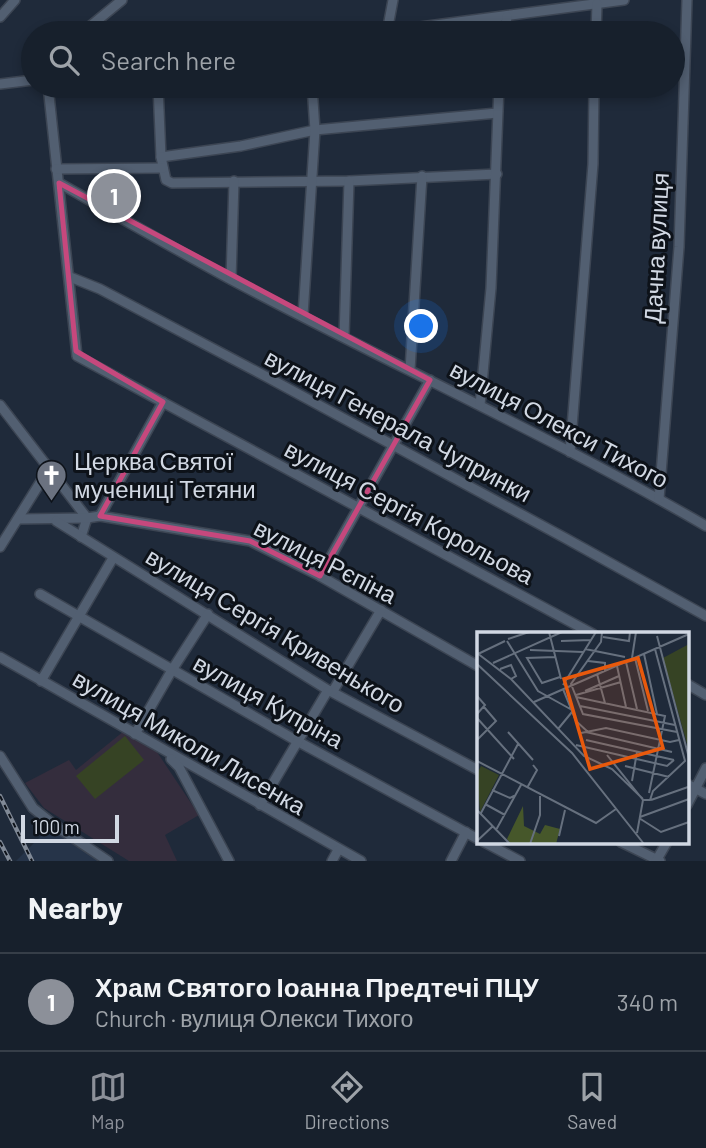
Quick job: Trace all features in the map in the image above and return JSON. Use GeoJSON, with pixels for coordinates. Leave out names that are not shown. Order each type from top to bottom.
{"type":"FeatureCollection","features":[{"type":"Feature","properties":{"kind":"street"},"geometry":{"type":"LineString","coordinates":[[0,17],[15,0]]}},
{"type":"Feature","properties":{"kind":"street"},"geometry":{"type":"LineString","coordinates":[[97,21],[122,0]]}},
{"type":"Feature","properties":{"kind":"street"},"geometry":{"type":"LineString","coordinates":[[389,21],[393,0]]}},
{"type":"Feature","properties":{"kind":"street"},"geometry":{"type":"LineString","coordinates":[[475,21],[575,3],[597,4],[624,0]]}},
{"type":"Feature","properties":{"kind":"street","name":"Дачна вулиця"},"geometry":{"type":"LineString","coordinates":[[685,62],[687,0]]}},
{"type":"Feature","properties":{"kind":"street"},"geometry":{"type":"LineString","coordinates":[[596,21],[597,4]]}},
{"type":"Feature","properties":{"kind":"street"},"geometry":{"type":"LineString","coordinates":[[506,21],[507,17]]}},
{"type":"Feature","properties":{"kind":"street"},"geometry":{"type":"LineString","coordinates":[[0,84],[21,81]]}},
{"type":"Feature","properties":{"kind":"street","name":"вулиця Сергія Корольова"},"geometry":{"type":"LineString","coordinates":[[49,98],[77,356],[589,632]]}},
{"type":"Feature","properties":{"kind":"street"},"geometry":{"type":"LineString","coordinates":[[159,98],[161,157],[166,180],[172,183],[349,181],[498,174]]}},
{"type":"Feature","properties":{"kind":"street"},"geometry":{"type":"LineString","coordinates":[[303,315],[315,130],[313,98]]}},
{"type":"Feature","properties":{"kind":"street"},"geometry":{"type":"LineString","coordinates":[[480,405],[498,174],[498,98]]}},
{"type":"Feature","properties":{"kind":"street"},"geometry":{"type":"LineString","coordinates":[[570,452],[593,164],[594,98]]}},
{"type":"Feature","properties":{"kind":"street","name":"Дачна вулиця"},"geometry":{"type":"LineString","coordinates":[[659,499],[679,247],[684,98]]}},
{"type":"Feature","properties":{"kind":"street"},"geometry":{"type":"LineString","coordinates":[[161,157],[241,146],[315,130],[497,113]]}},
{"type":"Feature","properties":{"kind":"street"},"geometry":{"type":"LineString","coordinates":[[56,169],[163,168]]}},
{"type":"Feature","properties":{"kind":"street"},"geometry":{"type":"LineString","coordinates":[[410,370],[422,176]]}},
{"type":"Feature","properties":{"kind":"street"},"geometry":{"type":"LineString","coordinates":[[231,279],[233,181]]}},
{"type":"Feature","properties":{"kind":"street"},"geometry":{"type":"LineString","coordinates":[[344,337],[349,181]]}},
{"type":"Feature","properties":{"kind":"street","name":"вулиця Олекси Тихого"},"geometry":{"type":"LineString","coordinates":[[59,183],[231,279],[480,405],[706,526]]}},
{"type":"Feature","properties":{"kind":"street","name":"вулиця Генерала Чупринки"},"geometry":{"type":"LineString","coordinates":[[69,277],[100,289],[706,616]]}},
{"type":"Feature","properties":{"kind":"street"},"geometry":{"type":"LineString","coordinates":[[320,576],[430,380]]}},
{"type":"Feature","properties":{"kind":"street"},"geometry":{"type":"LineString","coordinates":[[100,516],[163,402]]}},
{"type":"Feature","properties":{"kind":"street"},"geometry":{"type":"LineString","coordinates":[[0,405],[87,519],[81,537]]}},
{"type":"Feature","properties":{"kind":"street"},"geometry":{"type":"LineString","coordinates":[[0,547],[48,470]]}},
{"type":"Feature","properties":{"kind":"street","name":"вулиця Рєпіна"},"geometry":{"type":"LineString","coordinates":[[18,519],[87,519],[100,516],[250,541],[320,576],[477,665]]}},
{"type":"Feature","properties":{"kind":"street","name":"вулиця Сергія Кривенького"},"geometry":{"type":"LineString","coordinates":[[54,520],[330,691],[477,769]]}},
{"type":"Feature","properties":{"kind":"street"},"geometry":{"type":"LineString","coordinates":[[41,681],[113,558]]}},
{"type":"Feature","properties":{"kind":"street","name":"вулиця Купріна"},"geometry":{"type":"LineString","coordinates":[[40,594],[297,741],[477,838]]}},
{"type":"Feature","properties":{"kind":"street"},"geometry":{"type":"LineString","coordinates":[[260,805],[297,741],[381,610]]}},
{"type":"Feature","properties":{"kind":"street"},"geometry":{"type":"LineString","coordinates":[[135,734],[208,614]]}},
{"type":"Feature","properties":{"kind":"street","name":"вулиця Миколи Лисенка"},"geometry":{"type":"LineString","coordinates":[[0,657],[361,861]]}},
{"type":"Feature","properties":{"kind":"street"},"geometry":{"type":"LineString","coordinates":[[688,685],[706,695]]}},
{"type":"Feature","properties":{"kind":"street"},"geometry":{"type":"LineString","coordinates":[[160,749],[179,767],[229,861]]}},
{"type":"Feature","properties":{"kind":"street"},"geometry":{"type":"LineString","coordinates":[[0,756],[40,815],[108,861]]}},
{"type":"Feature","properties":{"kind":"street"},"geometry":{"type":"LineString","coordinates":[[706,768],[691,786],[706,794]]}},
{"type":"Feature","properties":{"kind":"street"},"geometry":{"type":"LineString","coordinates":[[451,861],[466,832]]}},
{"type":"Feature","properties":{"kind":"street"},"geometry":{"type":"LineString","coordinates":[[488,844],[520,861]]}},
{"type":"Feature","properties":{"kind":"street"},"geometry":{"type":"LineString","coordinates":[[625,844],[658,860],[666,844]]}},
{"type":"Feature","properties":{"kind":"street"},"geometry":{"type":"LineString","coordinates":[[332,861],[338,850]]}},
{"type":"Feature","properties":{"kind":"highlighted area"},"geometry":{"type":"Polygon","coordinates":[[[59,183],[430,380],[320,576],[250,541],[100,516],[163,402],[76,351],[59,183]]]}},
{"type":"Feature","properties":{"kind":"shaded area"},"geometry":{"type":"Polygon","coordinates":[[[124,731],[157,752],[199,815],[165,835],[177,861],[129,861],[44,808],[25,783],[69,760],[76,770],[124,731]]]}},
{"type":"Feature","properties":{"kind":"shaded area"},"geometry":{"type":"Polygon","coordinates":[[[53,824],[108,861],[16,861],[53,824]]]}},
{"type":"Feature","properties":{"kind":"green space"},"geometry":{"type":"Polygon","coordinates":[[[125,736],[144,760],[95,799],[76,776],[125,736]]]}},
{"type":"Feature","properties":{"kind":"railway"},"geometry":{"type":"LineString","coordinates":[[0,796],[32,861]]}},
{"type":"Feature","properties":{"kind":"railway"},"geometry":{"type":"LineString","coordinates":[[0,842],[10,861]]}},
{"type":"Feature","properties":{"kind":"place","name":"Храм Святого Іоанна Предтечі ПЦУ"},"geometry":{"type":"Point","coordinates":[114,196]}},
{"type":"Feature","properties":{"kind":"place","name":"Церква Святої мучениці Тетяни"},"geometry":{"type":"Point","coordinates":[51,503]}}]}
